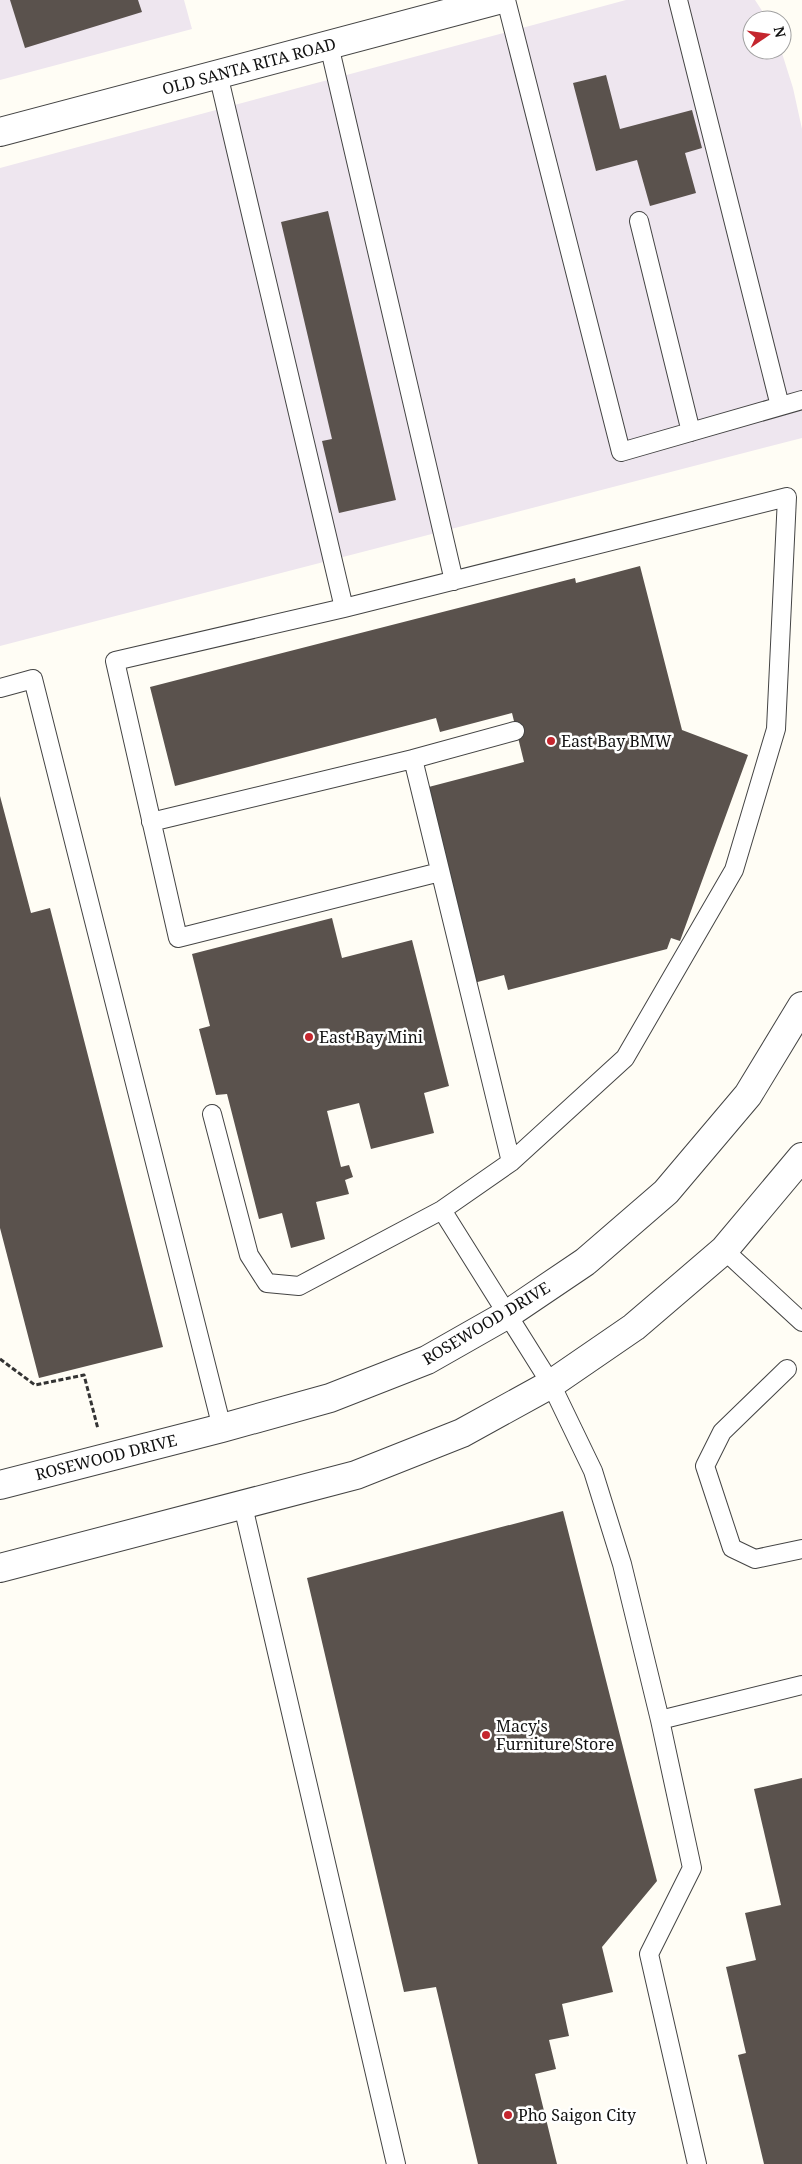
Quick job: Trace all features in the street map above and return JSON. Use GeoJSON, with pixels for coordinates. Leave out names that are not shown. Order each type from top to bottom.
{"type":"FeatureCollection","features":[{"type":"Feature","properties":{"kind":"street","name":"OLD SANTA RITA ROAD"},"geometry":{"type":"LineString","coordinates":[[0,132],[498,0]]}},
{"type":"Feature","properties":{"kind":"street","name":"ROSEWOOD DRIVE"},"geometry":{"type":"LineString","coordinates":[[0,1485],[330,1398],[427,1360],[508,1314],[584,1262],[666,1192],[748,1095],[802,1006]]}},
{"type":"Feature","properties":{"kind":"street"},"geometry":{"type":"LineString","coordinates":[[0,1568],[356,1475],[462,1434],[551,1384],[634,1327],[724,1250],[802,1157]]}},
{"type":"Feature","properties":{"kind":"lane"},"geometry":{"type":"LineString","coordinates":[[506,0],[621,452],[802,400]]}},
{"type":"Feature","properties":{"kind":"lane"},"geometry":{"type":"LineString","coordinates":[[678,0],[780,406]]}},
{"type":"Feature","properties":{"kind":"lane"},"geometry":{"type":"LineString","coordinates":[[330,45],[454,581]]}},
{"type":"Feature","properties":{"kind":"lane"},"geometry":{"type":"LineString","coordinates":[[218,74],[344,608]]}},
{"type":"Feature","properties":{"kind":"lane"},"geometry":{"type":"LineString","coordinates":[[639,221],[691,432]]}},
{"type":"Feature","properties":{"kind":"lane"},"geometry":{"type":"LineString","coordinates":[[212,1114],[249,1255],[267,1284],[299,1286],[442,1210],[511,1162],[625,1058],[734,870],[776,729],[787,498],[344,608],[115,661],[178,938],[440,872]]}},
{"type":"Feature","properties":{"kind":"lane"},"geometry":{"type":"LineString","coordinates":[[0,688],[33,679],[222,1428]]}},
{"type":"Feature","properties":{"kind":"lane"},"geometry":{"type":"LineString","coordinates":[[151,822],[413,759],[515,731]]}},
{"type":"Feature","properties":{"kind":"lane"},"geometry":{"type":"LineString","coordinates":[[413,759],[511,1162]]}},
{"type":"Feature","properties":{"kind":"lane"},"geometry":{"type":"LineString","coordinates":[[442,1210],[551,1384],[596,1480],[622,1564],[660,1720],[692,1868],[649,1954],[697,2164]]}},
{"type":"Feature","properties":{"kind":"lane"},"geometry":{"type":"LineString","coordinates":[[724,1250],[802,1322]]}},
{"type":"Feature","properties":{"kind":"lane"},"geometry":{"type":"LineString","coordinates":[[787,1370],[722,1432],[705,1466],[732,1548],[755,1559],[802,1549]]}},
{"type":"Feature","properties":{"kind":"lane"},"geometry":{"type":"LineString","coordinates":[[243,1506],[396,2164]]}},
{"type":"Feature","properties":{"kind":"lane"},"geometry":{"type":"LineString","coordinates":[[660,1720],[802,1685]]}},
{"type":"Feature","properties":{"kind":"path"},"geometry":{"type":"LineString","coordinates":[[0,1359],[35,1385],[84,1375],[104,1458]]}},
{"type":"Feature","properties":{"kind":"shaded area"},"geometry":{"type":"Polygon","coordinates":[[[0,0],[184,0],[192,29],[0,80],[0,0]]]}},
{"type":"Feature","properties":{"kind":"shaded area"},"geometry":{"type":"Polygon","coordinates":[[[626,0],[755,0],[762,10],[742,10],[742,60],[784,60],[793,88],[802,129],[802,438],[0,646],[0,168],[626,0]]]}},
{"type":"Feature","properties":{"kind":"building"},"geometry":{"type":"Polygon","coordinates":[[[10,0],[138,0],[142,12],[25,48],[10,0]]]}},
{"type":"Feature","properties":{"kind":"building"},"geometry":{"type":"Polygon","coordinates":[[[606,75],[620,129],[692,110],[702,148],[685,153],[696,193],[650,206],[637,160],[596,171],[573,83],[606,75]]]}},
{"type":"Feature","properties":{"kind":"building"},"geometry":{"type":"Polygon","coordinates":[[[328,211],[396,500],[339,513],[322,441],[332,439],[281,222],[328,211]]]}},
{"type":"Feature","properties":{"kind":"building"},"geometry":{"type":"Polygon","coordinates":[[[640,566],[682,730],[748,755],[680,941],[671,938],[667,949],[508,990],[504,975],[470,984],[421,789],[524,762],[512,713],[440,732],[436,718],[175,786],[150,687],[575,578],[576,583],[640,566]]]}},
{"type":"Feature","properties":{"kind":"building"},"geometry":{"type":"Polygon","coordinates":[[[0,796],[31,913],[50,908],[163,1347],[39,1378],[0,1228],[0,796]]]}},
{"type":"Feature","properties":{"kind":"building"},"geometry":{"type":"Polygon","coordinates":[[[332,918],[342,958],[412,940],[449,1086],[424,1093],[434,1133],[371,1149],[359,1103],[327,1111],[341,1167],[349,1165],[353,1177],[345,1180],[349,1194],[316,1202],[325,1239],[291,1248],[282,1213],[259,1219],[227,1094],[216,1095],[199,1029],[210,1026],[192,954],[332,918]]]}},
{"type":"Feature","properties":{"kind":"building"},"geometry":{"type":"Polygon","coordinates":[[[563,1511],[657,1881],[602,1947],[613,1992],[562,2004],[569,2036],[549,2040],[556,2069],[535,2074],[557,2164],[478,2164],[436,1987],[404,1992],[307,1578],[563,1511]]]}},
{"type":"Feature","properties":{"kind":"building"},"geometry":{"type":"Polygon","coordinates":[[[802,1778],[802,2164],[764,2164],[738,2055],[746,2053],[726,1967],[756,1960],[745,1913],[781,1905],[754,1789],[802,1778]]]}},
{"type":"Feature","properties":{"kind":"place","name":"East Bay BMW"},"geometry":{"type":"Point","coordinates":[551,741]}},
{"type":"Feature","properties":{"kind":"place","name":"East Bay Mini"},"geometry":{"type":"Point","coordinates":[309,1037]}},
{"type":"Feature","properties":{"kind":"place","name":"Macy's Furniture Store"},"geometry":{"type":"Point","coordinates":[486,1735]}},
{"type":"Feature","properties":{"kind":"place","name":"Pho Saigon City"},"geometry":{"type":"Point","coordinates":[508,2115]}}]}
